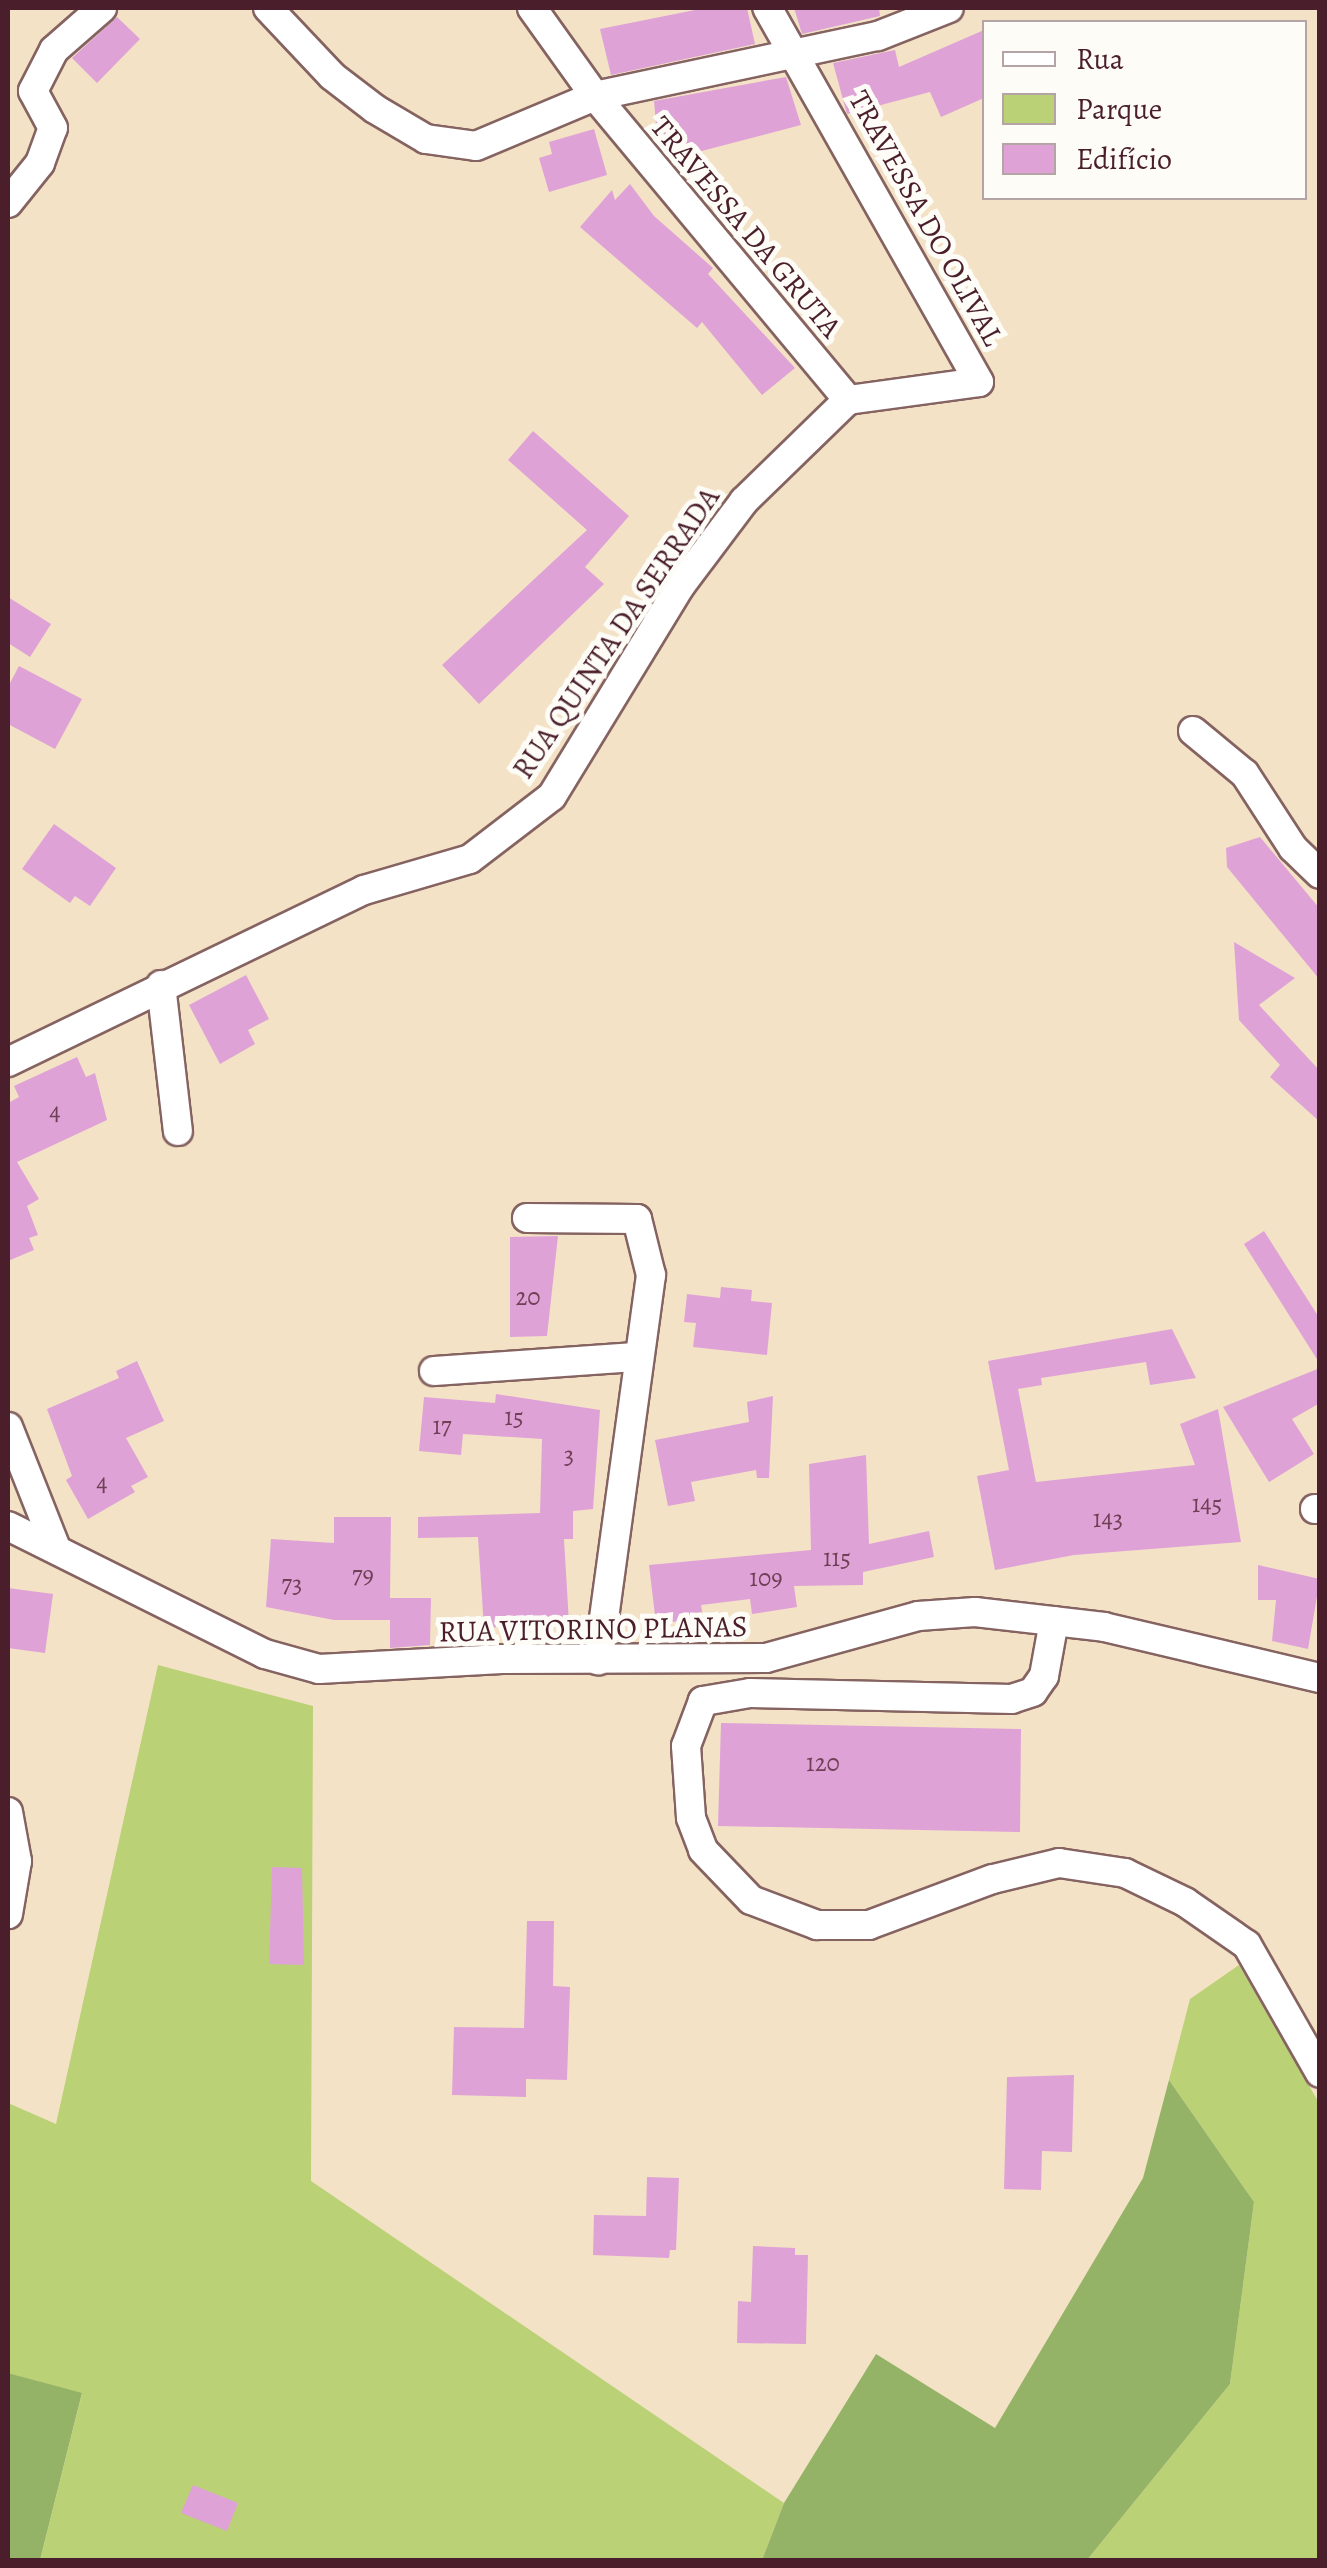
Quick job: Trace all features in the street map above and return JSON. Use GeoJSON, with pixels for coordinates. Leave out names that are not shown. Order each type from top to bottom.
{"type":"FeatureCollection","features":[{"type":"Feature","properties":{"kind":"street"},"geometry":{"type":"LineString","coordinates":[[8,203],[40,163],[52,128],[33,91],[54,50],[102,8]]}},
{"type":"Feature","properties":{"kind":"street"},"geometry":{"type":"LineString","coordinates":[[268,8],[332,76],[426,139],[476,146],[595,96],[878,36],[950,8]]}},
{"type":"Feature","properties":{"kind":"street","name":"TRAVESSA DA GRUTA"},"geometry":{"type":"LineString","coordinates":[[532,8],[595,96],[848,400]]}},
{"type":"Feature","properties":{"kind":"street"},"geometry":{"type":"LineString","coordinates":[[767,8],[796,53]]}},
{"type":"Feature","properties":{"kind":"street","name":"TRAVESSA DO OLIVAL"},"geometry":{"type":"LineString","coordinates":[[796,53],[979,382],[881,400],[848,400]]}},
{"type":"Feature","properties":{"kind":"street","name":"RUA QUINTA DA SERRADA"},"geometry":{"type":"LineString","coordinates":[[8,1062],[364,890],[470,858],[552,796],[692,571],[744,500],[848,400]]}},
{"type":"Feature","properties":{"kind":"street"},"geometry":{"type":"LineString","coordinates":[[1193,730],[1244,774],[1293,848],[1320,874]]}},
{"type":"Feature","properties":{"kind":"street"},"geometry":{"type":"LineString","coordinates":[[162,985],[178,1131]]}},
{"type":"Feature","properties":{"kind":"street"},"geometry":{"type":"LineString","coordinates":[[527,1218],[638,1218],[651,1275],[636,1357],[598,1660]]}},
{"type":"Feature","properties":{"kind":"street"},"geometry":{"type":"LineString","coordinates":[[434,1371],[636,1357]]}},
{"type":"Feature","properties":{"kind":"street"},"geometry":{"type":"LineString","coordinates":[[8,1427],[56,1548]]}},
{"type":"Feature","properties":{"kind":"street","name":"RUA VITORINO PLANAS"},"geometry":{"type":"LineString","coordinates":[[8,1526],[265,1654],[319,1669],[766,1658],[918,1616],[975,1612],[1122,1630],[1320,1678]]}},
{"type":"Feature","properties":{"kind":"street"},"geometry":{"type":"LineString","coordinates":[[1054,1621],[1044,1676],[1033,1692],[1012,1699],[750,1693],[703,1701],[686,1746],[691,1818],[703,1850],[751,1900],[817,1924],[869,1925],[994,1879],[1059,1864],[1125,1873],[1184,1902],[1248,1945],[1320,2073]]}},
{"type":"Feature","properties":{"kind":"street"},"geometry":{"type":"LineString","coordinates":[[8,1812],[17,1861],[8,1914]]}},
{"type":"Feature","properties":{"kind":"green space"},"geometry":{"type":"Polygon","coordinates":[[[158,1665],[313,1706],[311,2181],[784,2503],[762,2560],[40,2560],[82,2394],[8,2373],[8,2103],[56,2124],[158,1665]]]}},
{"type":"Feature","properties":{"kind":"green space"},"geometry":{"type":"Polygon","coordinates":[[[1239,1965],[1319,2103],[1319,2560],[1087,2560],[1230,2384],[1254,2202],[1169,2080],[1190,1999],[1239,1965]]]}},
{"type":"Feature","properties":{"kind":"green space"},"geometry":{"type":"Polygon","coordinates":[[[1169,2080],[1254,2202],[1230,2384],[1087,2560],[762,2560],[784,2503],[876,2354],[995,2428],[1143,2178],[1169,2080]]]}},
{"type":"Feature","properties":{"kind":"green space"},"geometry":{"type":"Polygon","coordinates":[[[8,2373],[82,2393],[40,2560],[8,2560],[8,2373]]]}},
{"type":"Feature","properties":{"kind":"building"},"geometry":{"type":"Polygon","coordinates":[[[705,8],[747,8],[755,44],[611,75],[600,29],[705,8]]]}},
{"type":"Feature","properties":{"kind":"building"},"geometry":{"type":"Polygon","coordinates":[[[794,8],[879,8],[880,16],[802,34],[794,8]]]}},
{"type":"Feature","properties":{"kind":"building"},"geometry":{"type":"Polygon","coordinates":[[[117,17],[140,39],[97,83],[72,58],[117,17]]]}},
{"type":"Feature","properties":{"kind":"building"},"geometry":{"type":"Polygon","coordinates":[[[982,31],[982,99],[941,117],[930,92],[847,114],[833,63],[895,50],[899,67],[982,31]]]}},
{"type":"Feature","properties":{"kind":"building"},"geometry":{"type":"Polygon","coordinates":[[[786,77],[801,125],[671,159],[658,145],[654,101],[786,77]]]}},
{"type":"Feature","properties":{"kind":"building"},"geometry":{"type":"Polygon","coordinates":[[[594,129],[607,175],[549,192],[539,158],[552,154],[549,142],[594,129]]]}},
{"type":"Feature","properties":{"kind":"building"},"geometry":{"type":"Polygon","coordinates":[[[630,184],[654,216],[713,268],[708,274],[795,368],[762,395],[702,322],[697,328],[580,227],[612,190],[615,200],[630,184]]]}},
{"type":"Feature","properties":{"kind":"building"},"geometry":{"type":"Polygon","coordinates":[[[533,431],[629,516],[585,567],[604,584],[479,704],[442,665],[587,530],[508,460],[533,431]]]}},
{"type":"Feature","properties":{"kind":"building"},"geometry":{"type":"Polygon","coordinates":[[[8,597],[51,624],[30,657],[8,643],[8,597]]]}},
{"type":"Feature","properties":{"kind":"building"},"geometry":{"type":"Polygon","coordinates":[[[19,666],[82,699],[55,749],[8,724],[8,687],[19,666]]]}},
{"type":"Feature","properties":{"kind":"building"},"geometry":{"type":"Polygon","coordinates":[[[54,824],[116,868],[90,906],[75,896],[70,903],[22,869],[54,824]]]}},
{"type":"Feature","properties":{"kind":"building"},"geometry":{"type":"Polygon","coordinates":[[[1260,837],[1320,909],[1320,980],[1227,867],[1226,848],[1260,837]]]}},
{"type":"Feature","properties":{"kind":"building"},"geometry":{"type":"Polygon","coordinates":[[[1234,942],[1295,978],[1259,1005],[1320,1071],[1320,1122],[1270,1077],[1280,1065],[1239,1020],[1234,942]]]}},
{"type":"Feature","properties":{"kind":"building"},"geometry":{"type":"Polygon","coordinates":[[[246,975],[269,1019],[248,1030],[255,1044],[220,1064],[189,1005],[246,975]]]}},
{"type":"Feature","properties":{"kind":"building"},"geometry":{"type":"Polygon","coordinates":[[[77,1057],[86,1077],[95,1073],[107,1120],[17,1162],[39,1199],[27,1206],[38,1235],[29,1238],[34,1250],[8,1261],[8,1103],[19,1097],[14,1086],[77,1057]]]}},
{"type":"Feature","properties":{"kind":"building"},"geometry":{"type":"Polygon","coordinates":[[[1264,1231],[1320,1319],[1320,1364],[1244,1244],[1264,1231]]]}},
{"type":"Feature","properties":{"kind":"building"},"geometry":{"type":"Polygon","coordinates":[[[558,1236],[547,1336],[510,1337],[510,1237],[558,1236]]]}},
{"type":"Feature","properties":{"kind":"building"},"geometry":{"type":"Polygon","coordinates":[[[721,1287],[752,1290],[751,1301],[772,1303],[767,1355],[693,1347],[696,1323],[684,1322],[687,1294],[720,1298],[721,1287]]]}},
{"type":"Feature","properties":{"kind":"building"},"geometry":{"type":"Polygon","coordinates":[[[1172,1329],[1196,1378],[1150,1385],[1146,1362],[1041,1378],[1042,1385],[1018,1389],[1036,1482],[1195,1465],[1180,1424],[1218,1409],[1241,1542],[1074,1555],[995,1570],[977,1476],[1009,1470],[988,1361],[1172,1329]]]}},
{"type":"Feature","properties":{"kind":"building"},"geometry":{"type":"Polygon","coordinates":[[[137,1361],[164,1421],[126,1438],[148,1477],[131,1486],[135,1492],[88,1519],[66,1480],[72,1476],[47,1409],[119,1378],[116,1371],[137,1361]]]}},
{"type":"Feature","properties":{"kind":"building"},"geometry":{"type":"Polygon","coordinates":[[[1320,1368],[1320,1403],[1292,1419],[1314,1454],[1269,1482],[1223,1407],[1320,1368]]]}},
{"type":"Feature","properties":{"kind":"building"},"geometry":{"type":"Polygon","coordinates":[[[496,1394],[600,1410],[593,1509],[573,1511],[573,1539],[564,1539],[569,1623],[484,1628],[478,1537],[418,1538],[418,1517],[540,1513],[542,1439],[463,1434],[461,1455],[419,1451],[424,1397],[495,1403],[496,1394]]]}},
{"type":"Feature","properties":{"kind":"building"},"geometry":{"type":"Polygon","coordinates":[[[773,1396],[769,1478],[757,1478],[756,1470],[691,1482],[695,1501],[668,1506],[655,1440],[749,1422],[747,1402],[773,1396]]]}},
{"type":"Feature","properties":{"kind":"building"},"geometry":{"type":"Polygon","coordinates":[[[866,1455],[869,1544],[929,1531],[934,1557],[863,1572],[863,1585],[794,1586],[797,1607],[752,1614],[750,1599],[701,1605],[703,1618],[656,1624],[649,1565],[811,1550],[809,1464],[866,1455]]]}},
{"type":"Feature","properties":{"kind":"building"},"geometry":{"type":"Polygon","coordinates":[[[334,1517],[391,1517],[390,1598],[431,1598],[430,1645],[390,1648],[390,1620],[334,1620],[266,1607],[271,1539],[334,1543],[334,1517]]]}},
{"type":"Feature","properties":{"kind":"building"},"geometry":{"type":"Polygon","coordinates":[[[1258,1565],[1320,1579],[1308,1649],[1272,1641],[1276,1600],[1258,1600],[1258,1565]]]}},
{"type":"Feature","properties":{"kind":"building"},"geometry":{"type":"Polygon","coordinates":[[[8,1588],[53,1594],[45,1653],[8,1648],[8,1588]]]}},
{"type":"Feature","properties":{"kind":"building"},"geometry":{"type":"Polygon","coordinates":[[[721,1723],[1021,1729],[1020,1832],[718,1826],[721,1723]]]}},
{"type":"Feature","properties":{"kind":"building"},"geometry":{"type":"Polygon","coordinates":[[[272,1867],[302,1868],[304,1965],[269,1964],[272,1867]]]}},
{"type":"Feature","properties":{"kind":"building"},"geometry":{"type":"Polygon","coordinates":[[[527,1921],[554,1921],[553,1986],[570,1987],[567,2080],[526,2079],[526,2097],[452,2095],[454,2027],[524,2028],[527,1921]]]}},
{"type":"Feature","properties":{"kind":"building"},"geometry":{"type":"Polygon","coordinates":[[[1074,2075],[1072,2152],[1042,2151],[1041,2190],[1004,2189],[1007,2077],[1074,2075]]]}},
{"type":"Feature","properties":{"kind":"building"},"geometry":{"type":"Polygon","coordinates":[[[647,2177],[679,2178],[676,2250],[670,2250],[669,2258],[593,2255],[594,2215],[646,2216],[647,2177]]]}},
{"type":"Feature","properties":{"kind":"building"},"geometry":{"type":"Polygon","coordinates":[[[753,2246],[795,2248],[795,2255],[808,2255],[806,2344],[737,2343],[738,2301],[751,2302],[753,2246]]]}},
{"type":"Feature","properties":{"kind":"building"},"geometry":{"type":"Polygon","coordinates":[[[193,2485],[238,2503],[227,2531],[181,2513],[193,2485]]]}}]}
